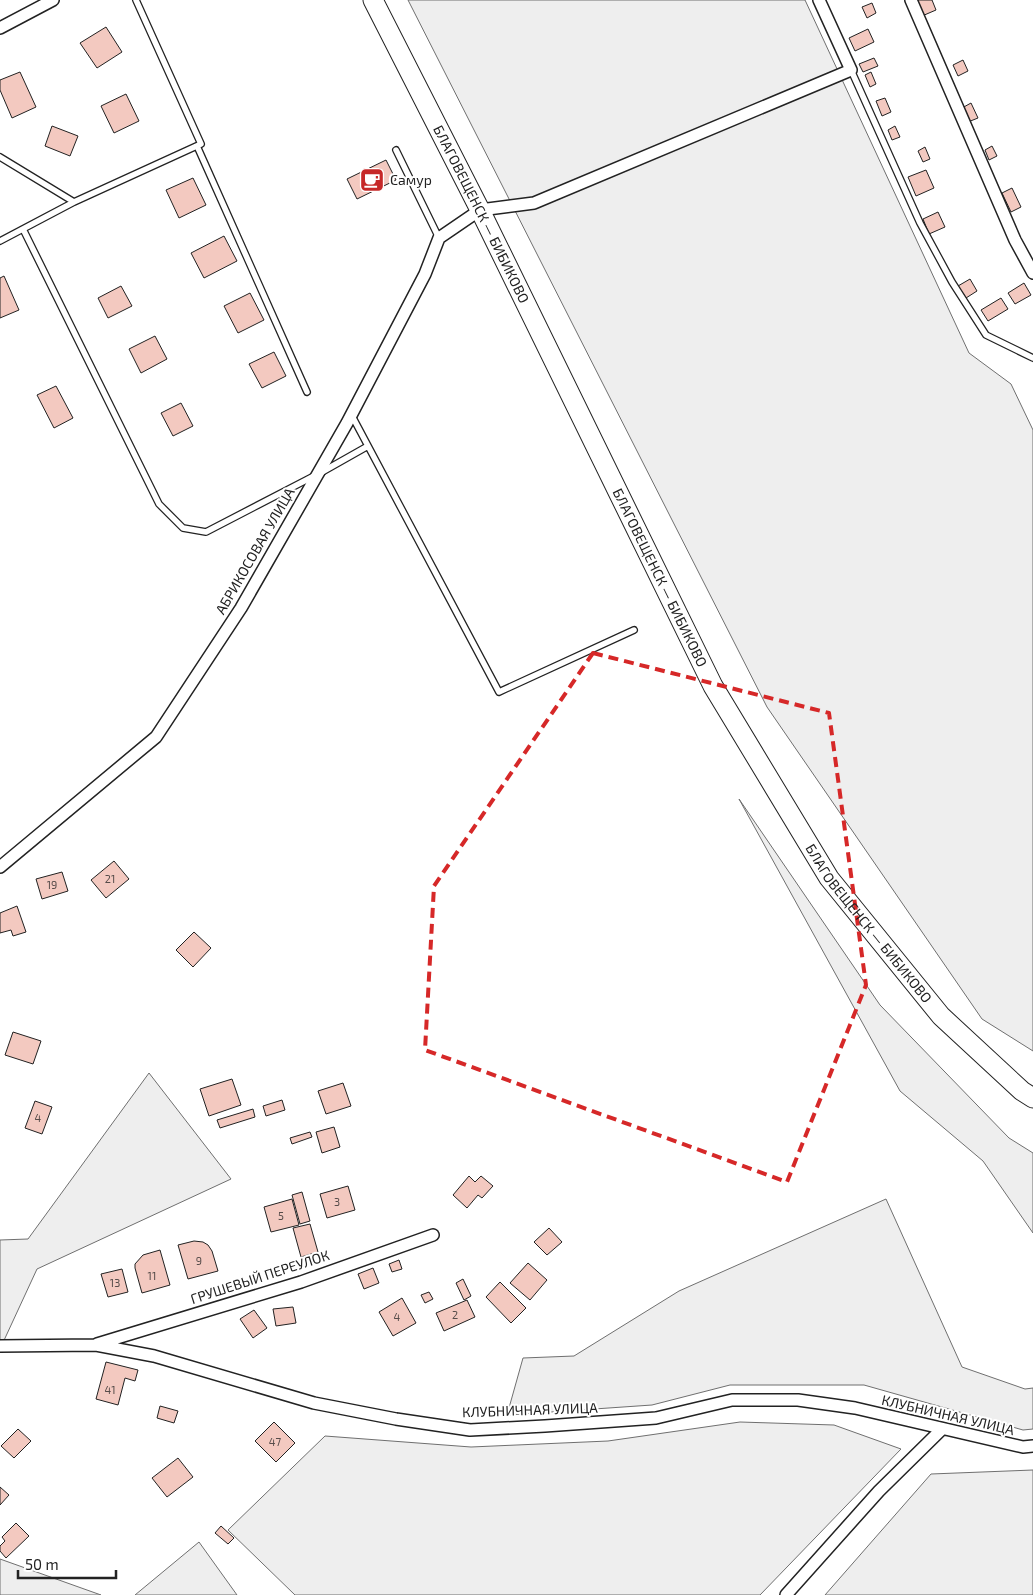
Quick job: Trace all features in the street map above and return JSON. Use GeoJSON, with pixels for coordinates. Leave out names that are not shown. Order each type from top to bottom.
{"type":"FeatureCollection","features":[{"type":"Feature","properties":{"kind":"main road","name":"БЛАГОВЕЩЕНСК — БИБИКОВО"},"geometry":{"type":"LineString","coordinates":[[373,0],[480,210],[713,686],[829,878],[941,1016],[1033,1098]]}},
{"type":"Feature","properties":{"kind":"street"},"geometry":{"type":"LineString","coordinates":[[0,28],[53,0]]}},
{"type":"Feature","properties":{"kind":"street"},"geometry":{"type":"LineString","coordinates":[[439,238],[480,210],[534,202],[851,70],[819,0]]}},
{"type":"Feature","properties":{"kind":"street"},"geometry":{"type":"LineString","coordinates":[[911,0],[1012,231],[1033,273]]}},
{"type":"Feature","properties":{"kind":"street","name":"АБРИКОСОВАЯ УЛИЦА"},"geometry":{"type":"LineString","coordinates":[[0,867],[156,737],[241,608],[352,414],[425,274],[439,238]]}},
{"type":"Feature","properties":{"kind":"street","name":"ГРУШЕВЫЙ ПЕРЕУЛОК"},"geometry":{"type":"LineString","coordinates":[[96,1345],[301,1282],[433,1235]]}},
{"type":"Feature","properties":{"kind":"street","name":"КЛУБНИЧНАЯ УЛИЦА"},"geometry":{"type":"LineString","coordinates":[[0,1346],[96,1345],[154,1356],[314,1403],[396,1419],[470,1430],[656,1418],[732,1400],[798,1400],[855,1408],[1022,1447],[1033,1446]]}},
{"type":"Feature","properties":{"kind":"street"},"geometry":{"type":"LineString","coordinates":[[0,1354],[22,1346]]}},
{"type":"Feature","properties":{"kind":"street"},"geometry":{"type":"LineString","coordinates":[[786,1595],[879,1491],[942,1429]]}},
{"type":"Feature","properties":{"kind":"lane"},"geometry":{"type":"LineString","coordinates":[[0,241],[74,202],[201,144],[136,0]]}},
{"type":"Feature","properties":{"kind":"lane"},"geometry":{"type":"LineString","coordinates":[[851,70],[920,223],[952,282],[986,335],[1033,358]]}},
{"type":"Feature","properties":{"kind":"lane"},"geometry":{"type":"LineString","coordinates":[[197,146],[307,392]]}},
{"type":"Feature","properties":{"kind":"lane"},"geometry":{"type":"LineString","coordinates":[[396,150],[439,238]]}},
{"type":"Feature","properties":{"kind":"lane"},"geometry":{"type":"LineString","coordinates":[[0,157],[74,202]]}},
{"type":"Feature","properties":{"kind":"lane"},"geometry":{"type":"LineString","coordinates":[[23,229],[160,504],[182,528],[206,532],[317,475],[368,446]]}},
{"type":"Feature","properties":{"kind":"lane"},"geometry":{"type":"LineString","coordinates":[[352,414],[499,692],[634,630]]}},
{"type":"Feature","properties":{"kind":"highlighted area"},"geometry":{"type":"Polygon","coordinates":[[[593,653],[829,713],[866,985],[787,1182],[425,1050],[434,886],[593,653]]]}},
{"type":"Feature","properties":{"kind":"shaded area"},"geometry":{"type":"Polygon","coordinates":[[[408,0],[805,0],[969,353],[1011,384],[1033,430],[1033,1051],[982,1019],[767,707],[408,0]]]}},
{"type":"Feature","properties":{"kind":"shaded area"},"geometry":{"type":"Polygon","coordinates":[[[739,799],[880,1005],[1009,1138],[1033,1153],[1033,1233],[983,1161],[900,1091],[739,799]]]}},
{"type":"Feature","properties":{"kind":"shaded area"},"geometry":{"type":"Polygon","coordinates":[[[149,1073],[231,1179],[37,1269],[0,1349],[0,1240],[28,1239],[149,1073]]]}},
{"type":"Feature","properties":{"kind":"shaded area"},"geometry":{"type":"Polygon","coordinates":[[[886,1199],[962,1367],[1025,1389],[1033,1388],[1033,1429],[1023,1430],[864,1385],[730,1385],[652,1405],[507,1415],[523,1358],[574,1356],[679,1291],[886,1199]]]}},
{"type":"Feature","properties":{"kind":"shaded area"},"geometry":{"type":"Polygon","coordinates":[[[740,1422],[834,1425],[901,1449],[760,1595],[295,1595],[228,1530],[325,1436],[471,1447],[608,1441],[740,1422]]]}},
{"type":"Feature","properties":{"kind":"shaded area"},"geometry":{"type":"Polygon","coordinates":[[[1033,1470],[1033,1595],[825,1595],[931,1474],[1033,1470]]]}},
{"type":"Feature","properties":{"kind":"shaded area"},"geometry":{"type":"Polygon","coordinates":[[[199,1542],[237,1595],[135,1595],[199,1542]]]}},
{"type":"Feature","properties":{"kind":"shaded area"},"geometry":{"type":"Polygon","coordinates":[[[0,1559],[101,1595],[0,1595],[0,1559]]]}},
{"type":"Feature","properties":{"kind":"building"},"geometry":{"type":"Polygon","coordinates":[[[915,0],[932,0],[936,10],[922,16],[915,0]]]}},
{"type":"Feature","properties":{"kind":"building"},"geometry":{"type":"Polygon","coordinates":[[[872,3],[876,13],[867,18],[862,7],[872,3]]]}},
{"type":"Feature","properties":{"kind":"building"},"geometry":{"type":"Polygon","coordinates":[[[106,27],[122,52],[97,68],[80,43],[106,27]]]}},
{"type":"Feature","properties":{"kind":"building"},"geometry":{"type":"Polygon","coordinates":[[[868,29],[874,42],[855,51],[849,38],[868,29]]]}},
{"type":"Feature","properties":{"kind":"building"},"geometry":{"type":"Polygon","coordinates":[[[874,58],[878,66],[863,72],[859,64],[874,58]]]}},
{"type":"Feature","properties":{"kind":"building"},"geometry":{"type":"Polygon","coordinates":[[[963,60],[968,71],[958,76],[953,65],[963,60]]]}},
{"type":"Feature","properties":{"kind":"building"},"geometry":{"type":"Polygon","coordinates":[[[20,72],[36,107],[12,118],[0,90],[0,80],[20,72]]]}},
{"type":"Feature","properties":{"kind":"building"},"geometry":{"type":"Polygon","coordinates":[[[871,72],[876,84],[870,87],[865,75],[871,72]]]}},
{"type":"Feature","properties":{"kind":"building"},"geometry":{"type":"Polygon","coordinates":[[[126,94],[139,121],[114,133],[101,106],[126,94]]]}},
{"type":"Feature","properties":{"kind":"building"},"geometry":{"type":"Polygon","coordinates":[[[885,98],[891,112],[882,116],[876,101],[885,98]]]}},
{"type":"Feature","properties":{"kind":"building"},"geometry":{"type":"Polygon","coordinates":[[[971,103],[978,118],[968,122],[962,108],[971,103]]]}},
{"type":"Feature","properties":{"kind":"building"},"geometry":{"type":"Polygon","coordinates":[[[52,126],[78,136],[70,156],[45,146],[52,126]]]}},
{"type":"Feature","properties":{"kind":"building"},"geometry":{"type":"Polygon","coordinates":[[[895,126],[900,137],[892,140],[888,130],[895,126]]]}},
{"type":"Feature","properties":{"kind":"building"},"geometry":{"type":"Polygon","coordinates":[[[992,146],[997,156],[989,160],[985,150],[992,146]]]}},
{"type":"Feature","properties":{"kind":"building"},"geometry":{"type":"Polygon","coordinates":[[[925,147],[930,159],[923,162],[918,151],[925,147]]]}},
{"type":"Feature","properties":{"kind":"building","name":"Самур"},"geometry":{"type":"Polygon","coordinates":[[[386,160],[396,180],[357,199],[347,179],[386,160]]]}},
{"type":"Feature","properties":{"kind":"building"},"geometry":{"type":"Polygon","coordinates":[[[926,170],[934,188],[916,196],[908,177],[926,170]]]}},
{"type":"Feature","properties":{"kind":"building"},"geometry":{"type":"Polygon","coordinates":[[[193,178],[206,205],[179,218],[166,190],[193,178]]]}},
{"type":"Feature","properties":{"kind":"building"},"geometry":{"type":"Polygon","coordinates":[[[1012,188],[1021,207],[1011,212],[1002,193],[1012,188]]]}},
{"type":"Feature","properties":{"kind":"building"},"geometry":{"type":"Polygon","coordinates":[[[938,212],[945,227],[929,234],[923,219],[938,212]]]}},
{"type":"Feature","properties":{"kind":"building"},"geometry":{"type":"Polygon","coordinates":[[[224,236],[237,261],[204,278],[191,253],[224,236]]]}},
{"type":"Feature","properties":{"kind":"building"},"geometry":{"type":"Polygon","coordinates":[[[4,276],[19,310],[0,318],[0,278],[4,276]]]}},
{"type":"Feature","properties":{"kind":"building"},"geometry":{"type":"Polygon","coordinates":[[[970,279],[977,291],[966,298],[958,286],[970,279]]]}},
{"type":"Feature","properties":{"kind":"building"},"geometry":{"type":"Polygon","coordinates":[[[1024,283],[1031,295],[1015,304],[1008,293],[1024,283]]]}},
{"type":"Feature","properties":{"kind":"building"},"geometry":{"type":"Polygon","coordinates":[[[121,286],[132,306],[108,318],[98,298],[121,286]]]}},
{"type":"Feature","properties":{"kind":"building"},"geometry":{"type":"Polygon","coordinates":[[[250,293],[264,320],[238,333],[224,306],[250,293]]]}},
{"type":"Feature","properties":{"kind":"building"},"geometry":{"type":"Polygon","coordinates":[[[1001,298],[1008,309],[988,321],[981,310],[1001,298]]]}},
{"type":"Feature","properties":{"kind":"building"},"geometry":{"type":"Polygon","coordinates":[[[155,336],[167,359],[141,373],[129,349],[155,336]]]}},
{"type":"Feature","properties":{"kind":"building"},"geometry":{"type":"Polygon","coordinates":[[[274,352],[286,376],[262,388],[249,364],[274,352]]]}},
{"type":"Feature","properties":{"kind":"building"},"geometry":{"type":"Polygon","coordinates":[[[56,386],[73,418],[54,428],[37,395],[56,386]]]}},
{"type":"Feature","properties":{"kind":"building"},"geometry":{"type":"Polygon","coordinates":[[[181,403],[193,426],[173,436],[161,413],[181,403]]]}},
{"type":"Feature","properties":{"kind":"building"},"geometry":{"type":"Polygon","coordinates":[[[114,861],[129,879],[106,898],[91,880],[114,861]]]}},
{"type":"Feature","properties":{"kind":"building"},"geometry":{"type":"Polygon","coordinates":[[[62,872],[68,891],[42,899],[36,879],[62,872]]]}},
{"type":"Feature","properties":{"kind":"building"},"geometry":{"type":"Polygon","coordinates":[[[17,906],[26,932],[13,936],[11,930],[0,933],[0,913],[17,906]]]}},
{"type":"Feature","properties":{"kind":"building"},"geometry":{"type":"Polygon","coordinates":[[[194,932],[211,948],[193,967],[176,950],[194,932]]]}},
{"type":"Feature","properties":{"kind":"building"},"geometry":{"type":"Polygon","coordinates":[[[13,1032],[41,1041],[33,1064],[5,1055],[13,1032]]]}},
{"type":"Feature","properties":{"kind":"building"},"geometry":{"type":"Polygon","coordinates":[[[232,1079],[241,1105],[209,1116],[200,1089],[232,1079]]]}},
{"type":"Feature","properties":{"kind":"building"},"geometry":{"type":"Polygon","coordinates":[[[343,1083],[351,1106],[326,1114],[318,1091],[343,1083]]]}},
{"type":"Feature","properties":{"kind":"building"},"geometry":{"type":"Polygon","coordinates":[[[282,1100],[285,1110],[266,1116],[263,1106],[282,1100]]]}},
{"type":"Feature","properties":{"kind":"building"},"geometry":{"type":"Polygon","coordinates":[[[35,1101],[52,1107],[42,1134],[25,1128],[35,1101]]]}},
{"type":"Feature","properties":{"kind":"building"},"geometry":{"type":"Polygon","coordinates":[[[253,1109],[255,1117],[220,1128],[217,1120],[253,1109]]]}},
{"type":"Feature","properties":{"kind":"building"},"geometry":{"type":"Polygon","coordinates":[[[334,1127],[340,1147],[322,1153],[316,1132],[334,1127]]]}},
{"type":"Feature","properties":{"kind":"building"},"geometry":{"type":"Polygon","coordinates":[[[310,1132],[312,1137],[292,1144],[290,1138],[310,1132]]]}},
{"type":"Feature","properties":{"kind":"building"},"geometry":{"type":"Polygon","coordinates":[[[469,1176],[475,1182],[481,1176],[493,1186],[482,1198],[478,1195],[467,1208],[453,1195],[469,1176]]]}},
{"type":"Feature","properties":{"kind":"building"},"geometry":{"type":"Polygon","coordinates":[[[348,1186],[355,1210],[327,1218],[320,1194],[348,1186]]]}},
{"type":"Feature","properties":{"kind":"building"},"geometry":{"type":"Polygon","coordinates":[[[302,1192],[310,1221],[300,1224],[292,1195],[302,1192]]]}},
{"type":"Feature","properties":{"kind":"building"},"geometry":{"type":"Polygon","coordinates":[[[292,1199],[299,1225],[271,1232],[264,1207],[292,1199]]]}},
{"type":"Feature","properties":{"kind":"building"},"geometry":{"type":"Polygon","coordinates":[[[310,1224],[318,1252],[301,1257],[293,1228],[310,1224]]]}},
{"type":"Feature","properties":{"kind":"building"},"geometry":{"type":"Polygon","coordinates":[[[549,1228],[562,1242],[547,1255],[534,1242],[549,1228]]]}},
{"type":"Feature","properties":{"kind":"building"},"geometry":{"type":"Polygon","coordinates":[[[194,1241],[203,1242],[208,1245],[212,1251],[218,1271],[188,1279],[178,1245],[194,1241]]]}},
{"type":"Feature","properties":{"kind":"building"},"geometry":{"type":"Polygon","coordinates":[[[160,1250],[170,1285],[142,1293],[135,1264],[143,1255],[160,1250]]]}},
{"type":"Feature","properties":{"kind":"building"},"geometry":{"type":"Polygon","coordinates":[[[399,1260],[402,1269],[392,1272],[389,1264],[399,1260]]]}},
{"type":"Feature","properties":{"kind":"building"},"geometry":{"type":"Polygon","coordinates":[[[528,1263],[547,1280],[530,1300],[510,1283],[528,1263]]]}},
{"type":"Feature","properties":{"kind":"building"},"geometry":{"type":"Polygon","coordinates":[[[373,1268],[379,1283],[364,1289],[358,1274],[373,1268]]]}},
{"type":"Feature","properties":{"kind":"building"},"geometry":{"type":"Polygon","coordinates":[[[122,1269],[128,1292],[108,1297],[101,1274],[122,1269]]]}},
{"type":"Feature","properties":{"kind":"building"},"geometry":{"type":"Polygon","coordinates":[[[463,1279],[471,1296],[464,1300],[456,1283],[463,1279]]]}},
{"type":"Feature","properties":{"kind":"building"},"geometry":{"type":"Polygon","coordinates":[[[500,1282],[526,1308],[511,1323],[486,1297],[500,1282]]]}},
{"type":"Feature","properties":{"kind":"building"},"geometry":{"type":"Polygon","coordinates":[[[429,1292],[433,1299],[425,1303],[421,1295],[429,1292]]]}},
{"type":"Feature","properties":{"kind":"building"},"geometry":{"type":"Polygon","coordinates":[[[402,1298],[416,1323],[393,1336],[379,1312],[402,1298]]]}},
{"type":"Feature","properties":{"kind":"building"},"geometry":{"type":"Polygon","coordinates":[[[467,1300],[475,1317],[444,1331],[436,1313],[467,1300]]]}},
{"type":"Feature","properties":{"kind":"building"},"geometry":{"type":"Polygon","coordinates":[[[293,1307],[296,1323],[276,1326],[273,1309],[293,1307]]]}},
{"type":"Feature","properties":{"kind":"building"},"geometry":{"type":"Polygon","coordinates":[[[254,1310],[267,1328],[253,1338],[240,1319],[254,1310]]]}},
{"type":"Feature","properties":{"kind":"building"},"geometry":{"type":"Polygon","coordinates":[[[106,1362],[138,1370],[135,1381],[125,1378],[118,1405],[96,1399],[106,1362]]]}},
{"type":"Feature","properties":{"kind":"building"},"geometry":{"type":"Polygon","coordinates":[[[160,1406],[178,1411],[174,1423],[157,1418],[160,1406]]]}},
{"type":"Feature","properties":{"kind":"building"},"geometry":{"type":"Polygon","coordinates":[[[274,1422],[295,1443],[276,1462],[255,1441],[274,1422]]]}},
{"type":"Feature","properties":{"kind":"building"},"geometry":{"type":"Polygon","coordinates":[[[18,1429],[31,1441],[14,1458],[1,1446],[18,1429]]]}},
{"type":"Feature","properties":{"kind":"building"},"geometry":{"type":"Polygon","coordinates":[[[178,1458],[193,1477],[167,1497],[152,1478],[178,1458]]]}},
{"type":"Feature","properties":{"kind":"building"},"geometry":{"type":"Polygon","coordinates":[[[0,1487],[9,1495],[0,1505],[0,1487]]]}},
{"type":"Feature","properties":{"kind":"building"},"geometry":{"type":"Polygon","coordinates":[[[16,1523],[29,1536],[6,1558],[0,1551],[0,1546],[5,1541],[2,1537],[16,1523]]]}},
{"type":"Feature","properties":{"kind":"building"},"geometry":{"type":"Polygon","coordinates":[[[221,1526],[234,1538],[228,1544],[215,1533],[221,1526]]]}},
{"type":"Feature","properties":{"kind":"place","name":"Самур"},"geometry":{"type":"Point","coordinates":[372,180]}}]}
